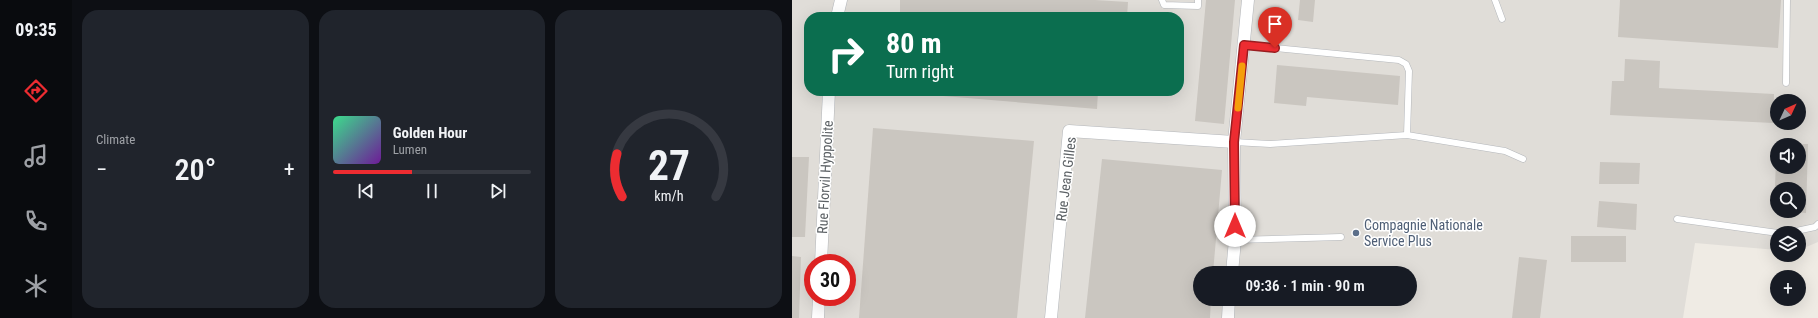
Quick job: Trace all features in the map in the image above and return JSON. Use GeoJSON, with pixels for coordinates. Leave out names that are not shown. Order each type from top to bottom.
{"type":"FeatureCollection","features":[{"type":"Feature","properties":{"kind":"street"},"geometry":{"type":"LineString","coordinates":[[838,12],[841,0]]}},
{"type":"Feature","properties":{"kind":"street"},"geometry":{"type":"LineString","coordinates":[[1233,266],[1235,240],[1234,142],[1248,0]]}},
{"type":"Feature","properties":{"kind":"street","name":"Rue Florvil Hyppolite"},"geometry":{"type":"LineString","coordinates":[[821,254],[829,96]]}},
{"type":"Feature","properties":{"kind":"street","name":"Rue Jean Gilles"},"geometry":{"type":"LineString","coordinates":[[1051,318],[1069,131],[1234,142]]}},
{"type":"Feature","properties":{"kind":"street"},"geometry":{"type":"LineString","coordinates":[[818,318],[819,306]]}},
{"type":"Feature","properties":{"kind":"street"},"geometry":{"type":"LineString","coordinates":[[1228,318],[1229,306]]}},
{"type":"Feature","properties":{"kind":"lane"},"geometry":{"type":"LineString","coordinates":[[1162,0],[1164,5],[1198,6],[1198,0]]}},
{"type":"Feature","properties":{"kind":"lane"},"geometry":{"type":"LineString","coordinates":[[1495,0],[1502,19]]}},
{"type":"Feature","properties":{"kind":"lane"},"geometry":{"type":"LineString","coordinates":[[1786,83],[1787,0]]}},
{"type":"Feature","properties":{"kind":"lane"},"geometry":{"type":"LineString","coordinates":[[1244,45],[1399,60],[1406,64],[1409,71],[1407,135]]}},
{"type":"Feature","properties":{"kind":"lane"},"geometry":{"type":"LineString","coordinates":[[1234,142],[1270,144],[1407,135],[1505,151],[1523,158]]}},
{"type":"Feature","properties":{"kind":"lane"},"geometry":{"type":"LineString","coordinates":[[1677,218],[1770,232]]}},
{"type":"Feature","properties":{"kind":"lane"},"geometry":{"type":"LineString","coordinates":[[1806,229],[1815,227],[1818,224]]}},
{"type":"Feature","properties":{"kind":"lane"},"geometry":{"type":"LineString","coordinates":[[1235,240],[1341,237]]}},
{"type":"Feature","properties":{"kind":"shaded area"},"geometry":{"type":"Polygon","coordinates":[[[792,0],[1818,0],[1818,242],[1806,247],[1806,226],[1770,226],[1770,249],[1695,243],[1683,318],[792,318],[792,0]]]}},
{"type":"Feature","properties":{"kind":"building"},"geometry":{"type":"Polygon","coordinates":[[[900,0],[1095,0],[1128,2],[1127,12],[900,12],[900,0]]]}},
{"type":"Feature","properties":{"kind":"building"},"geometry":{"type":"Polygon","coordinates":[[[1206,0],[1235,0],[1224,124],[1195,121],[1206,0]]]}},
{"type":"Feature","properties":{"kind":"building"},"geometry":{"type":"Polygon","coordinates":[[[1300,0],[1315,0],[1313,22],[1298,20],[1300,0]]]}},
{"type":"Feature","properties":{"kind":"building"},"geometry":{"type":"Polygon","coordinates":[[[1620,0],[1781,0],[1778,48],[1618,37],[1620,0]]]}},
{"type":"Feature","properties":{"kind":"building"},"geometry":{"type":"Polygon","coordinates":[[[1625,59],[1660,61],[1659,88],[1774,94],[1770,94],[1770,123],[1610,115],[1612,81],[1624,81],[1625,59]]]}},
{"type":"Feature","properties":{"kind":"building"},"geometry":{"type":"Polygon","coordinates":[[[1277,65],[1400,76],[1398,105],[1307,97],[1306,106],[1274,103],[1277,65]]]}},
{"type":"Feature","properties":{"kind":"building"},"geometry":{"type":"Polygon","coordinates":[[[942,96],[1098,96],[1097,109],[942,96]]]}},
{"type":"Feature","properties":{"kind":"building"},"geometry":{"type":"Polygon","coordinates":[[[873,128],[1034,141],[1017,318],[859,318],[873,128]]]}},
{"type":"Feature","properties":{"kind":"building"},"geometry":{"type":"Polygon","coordinates":[[[1806,144],[1808,144],[1806,213],[1806,182],[1775,182],[1775,174],[1806,174],[1806,144]]]}},
{"type":"Feature","properties":{"kind":"building"},"geometry":{"type":"Polygon","coordinates":[[[792,157],[809,157],[805,237],[792,237],[792,157]]]}},
{"type":"Feature","properties":{"kind":"building"},"geometry":{"type":"Polygon","coordinates":[[[1102,159],[1222,170],[1214,266],[1193,266],[1193,306],[1211,306],[1210,318],[1085,318],[1102,159]]]}},
{"type":"Feature","properties":{"kind":"building"},"geometry":{"type":"Polygon","coordinates":[[[1600,162],[1640,163],[1639,184],[1599,184],[1600,162]]]}},
{"type":"Feature","properties":{"kind":"building"},"geometry":{"type":"Polygon","coordinates":[[[1599,201],[1637,204],[1636,230],[1597,227],[1599,201]]]}},
{"type":"Feature","properties":{"kind":"building"},"geometry":{"type":"Polygon","coordinates":[[[1571,236],[1626,236],[1626,262],[1571,262],[1571,236]]]}},
{"type":"Feature","properties":{"kind":"building"},"geometry":{"type":"Polygon","coordinates":[[[792,256],[801,257],[799,318],[792,318],[792,256]]]}},
{"type":"Feature","properties":{"kind":"building"},"geometry":{"type":"Polygon","coordinates":[[[1519,257],[1547,260],[1540,318],[1512,318],[1519,257]]]}},
{"type":"Feature","properties":{"kind":"slow traffic"},"geometry":{"type":"LineString","coordinates":[[1238,108],[1242,66]]}},
{"type":"Feature","properties":{"kind":"place","name":"Compagnie Nationale Service Plus"},"geometry":{"type":"Point","coordinates":[1356,233]}},
{"type":"Feature","properties":{"kind":"route"},"geometry":{"type":"LineString","coordinates":[[1235,226],[1234,142],[1244,45],[1275,48]]}}]}
